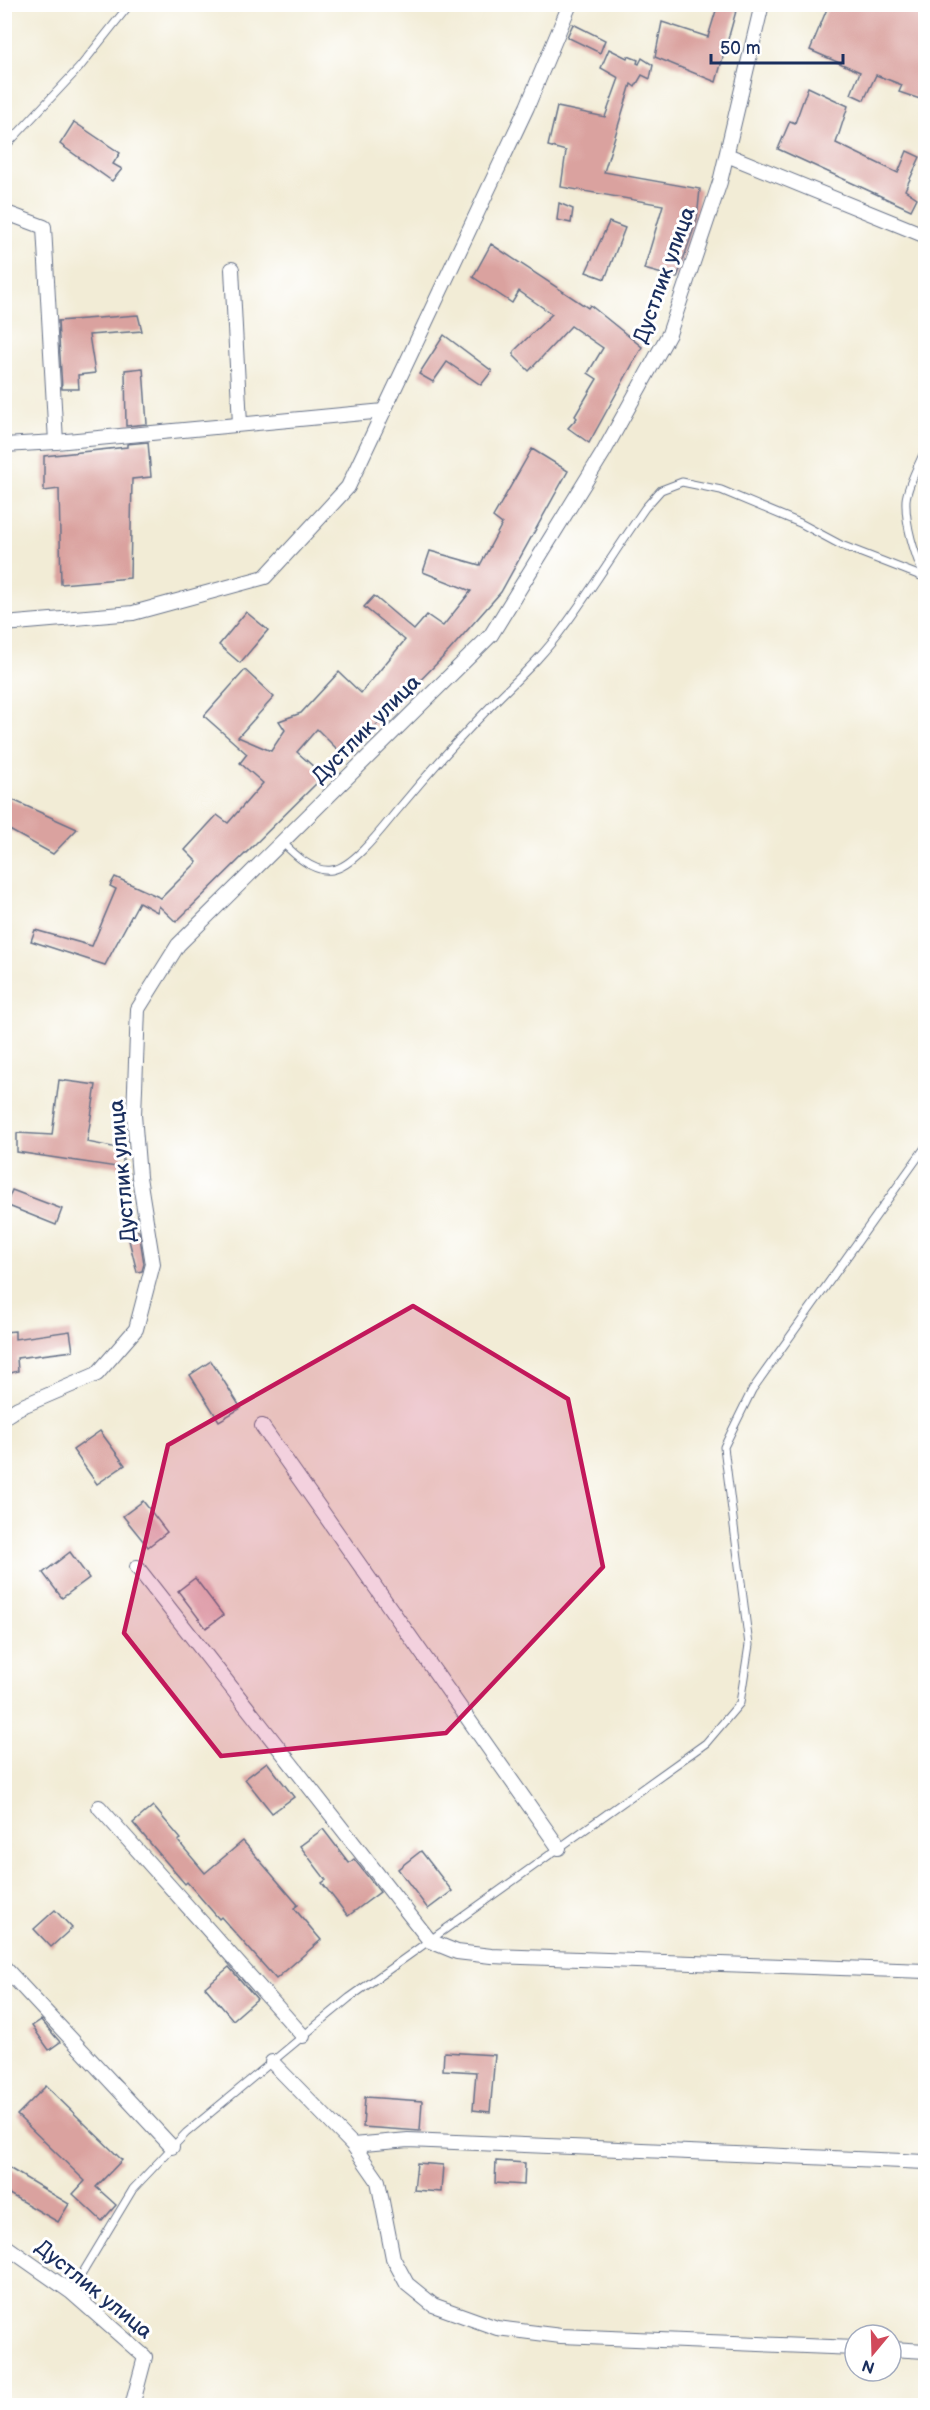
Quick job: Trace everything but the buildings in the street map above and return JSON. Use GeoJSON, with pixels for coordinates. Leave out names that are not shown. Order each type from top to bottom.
{"type":"FeatureCollection","features":[{"type":"Feature","properties":{"kind":"street"},"geometry":{"type":"LineString","coordinates":[[4,624],[133,613],[265,577],[348,487],[527,107],[570,4]]}},
{"type":"Feature","properties":{"kind":"street","name":"Дустлик улица"},"geometry":{"type":"LineString","coordinates":[[4,1417],[18,1408],[98,1374],[136,1329],[153,1264],[139,1177],[134,1115],[138,1009],[178,945],[491,635],[603,453],[669,334],[720,182],[762,4]]}},
{"type":"Feature","properties":{"kind":"street"},"geometry":{"type":"LineString","coordinates":[[727,155],[926,236]]}},
{"type":"Feature","properties":{"kind":"street"},"geometry":{"type":"LineString","coordinates":[[4,212],[44,227],[56,442]]}},
{"type":"Feature","properties":{"kind":"street"},"geometry":{"type":"LineString","coordinates":[[232,269],[240,424]]}},
{"type":"Feature","properties":{"kind":"street"},"geometry":{"type":"LineString","coordinates":[[4,445],[384,411]]}},
{"type":"Feature","properties":{"kind":"street"},"geometry":{"type":"LineString","coordinates":[[262,1426],[559,1848]]}},
{"type":"Feature","properties":{"kind":"street"},"geometry":{"type":"LineString","coordinates":[[137,1567],[430,1941],[457,1952],[490,1956],[926,1971]]}},
{"type":"Feature","properties":{"kind":"street"},"geometry":{"type":"LineString","coordinates":[[99,1807],[303,2036]]}},
{"type":"Feature","properties":{"kind":"street"},"geometry":{"type":"LineString","coordinates":[[4,1967],[172,2147]]}},
{"type":"Feature","properties":{"kind":"street"},"geometry":{"type":"LineString","coordinates":[[272,2062],[353,2145],[378,2181],[393,2258],[407,2284],[433,2305],[497,2328],[561,2336],[843,2348]]}},
{"type":"Feature","properties":{"kind":"street"},"geometry":{"type":"LineString","coordinates":[[353,2145],[408,2140],[926,2162]]}},
{"type":"Feature","properties":{"kind":"street","name":"Дустлик улица"},"geometry":{"type":"LineString","coordinates":[[4,2246],[70,2292],[145,2357],[132,2406]]}},
{"type":"Feature","properties":{"kind":"street"},"geometry":{"type":"LineString","coordinates":[[903,2350],[926,2351]]}},
{"type":"Feature","properties":{"kind":"lane"},"geometry":{"type":"LineString","coordinates":[[4,148],[80,68],[130,4]]}},
{"type":"Feature","properties":{"kind":"lane"},"geometry":{"type":"LineString","coordinates":[[925,578],[915,553],[908,522],[906,499],[926,448]]}},
{"type":"Feature","properties":{"kind":"lane"},"geometry":{"type":"LineString","coordinates":[[282,842],[295,855],[320,870],[332,870],[345,866],[377,835],[486,711],[537,661],[563,629],[645,508],[661,490],[682,482],[721,490],[800,523],[841,545],[925,578]]}},
{"type":"Feature","properties":{"kind":"lane"},"geometry":{"type":"LineString","coordinates":[[70,2292],[133,2189],[186,2133],[349,1998],[706,1743],[740,1703],[750,1645],[724,1447],[752,1390],[926,1146]]}},
{"type":"Feature","properties":{"kind":"highlighted area"},"geometry":{"type":"Polygon","coordinates":[[[413,1306],[568,1399],[603,1567],[446,1733],[221,1756],[124,1633],[168,1445],[413,1306]]]}}]}
